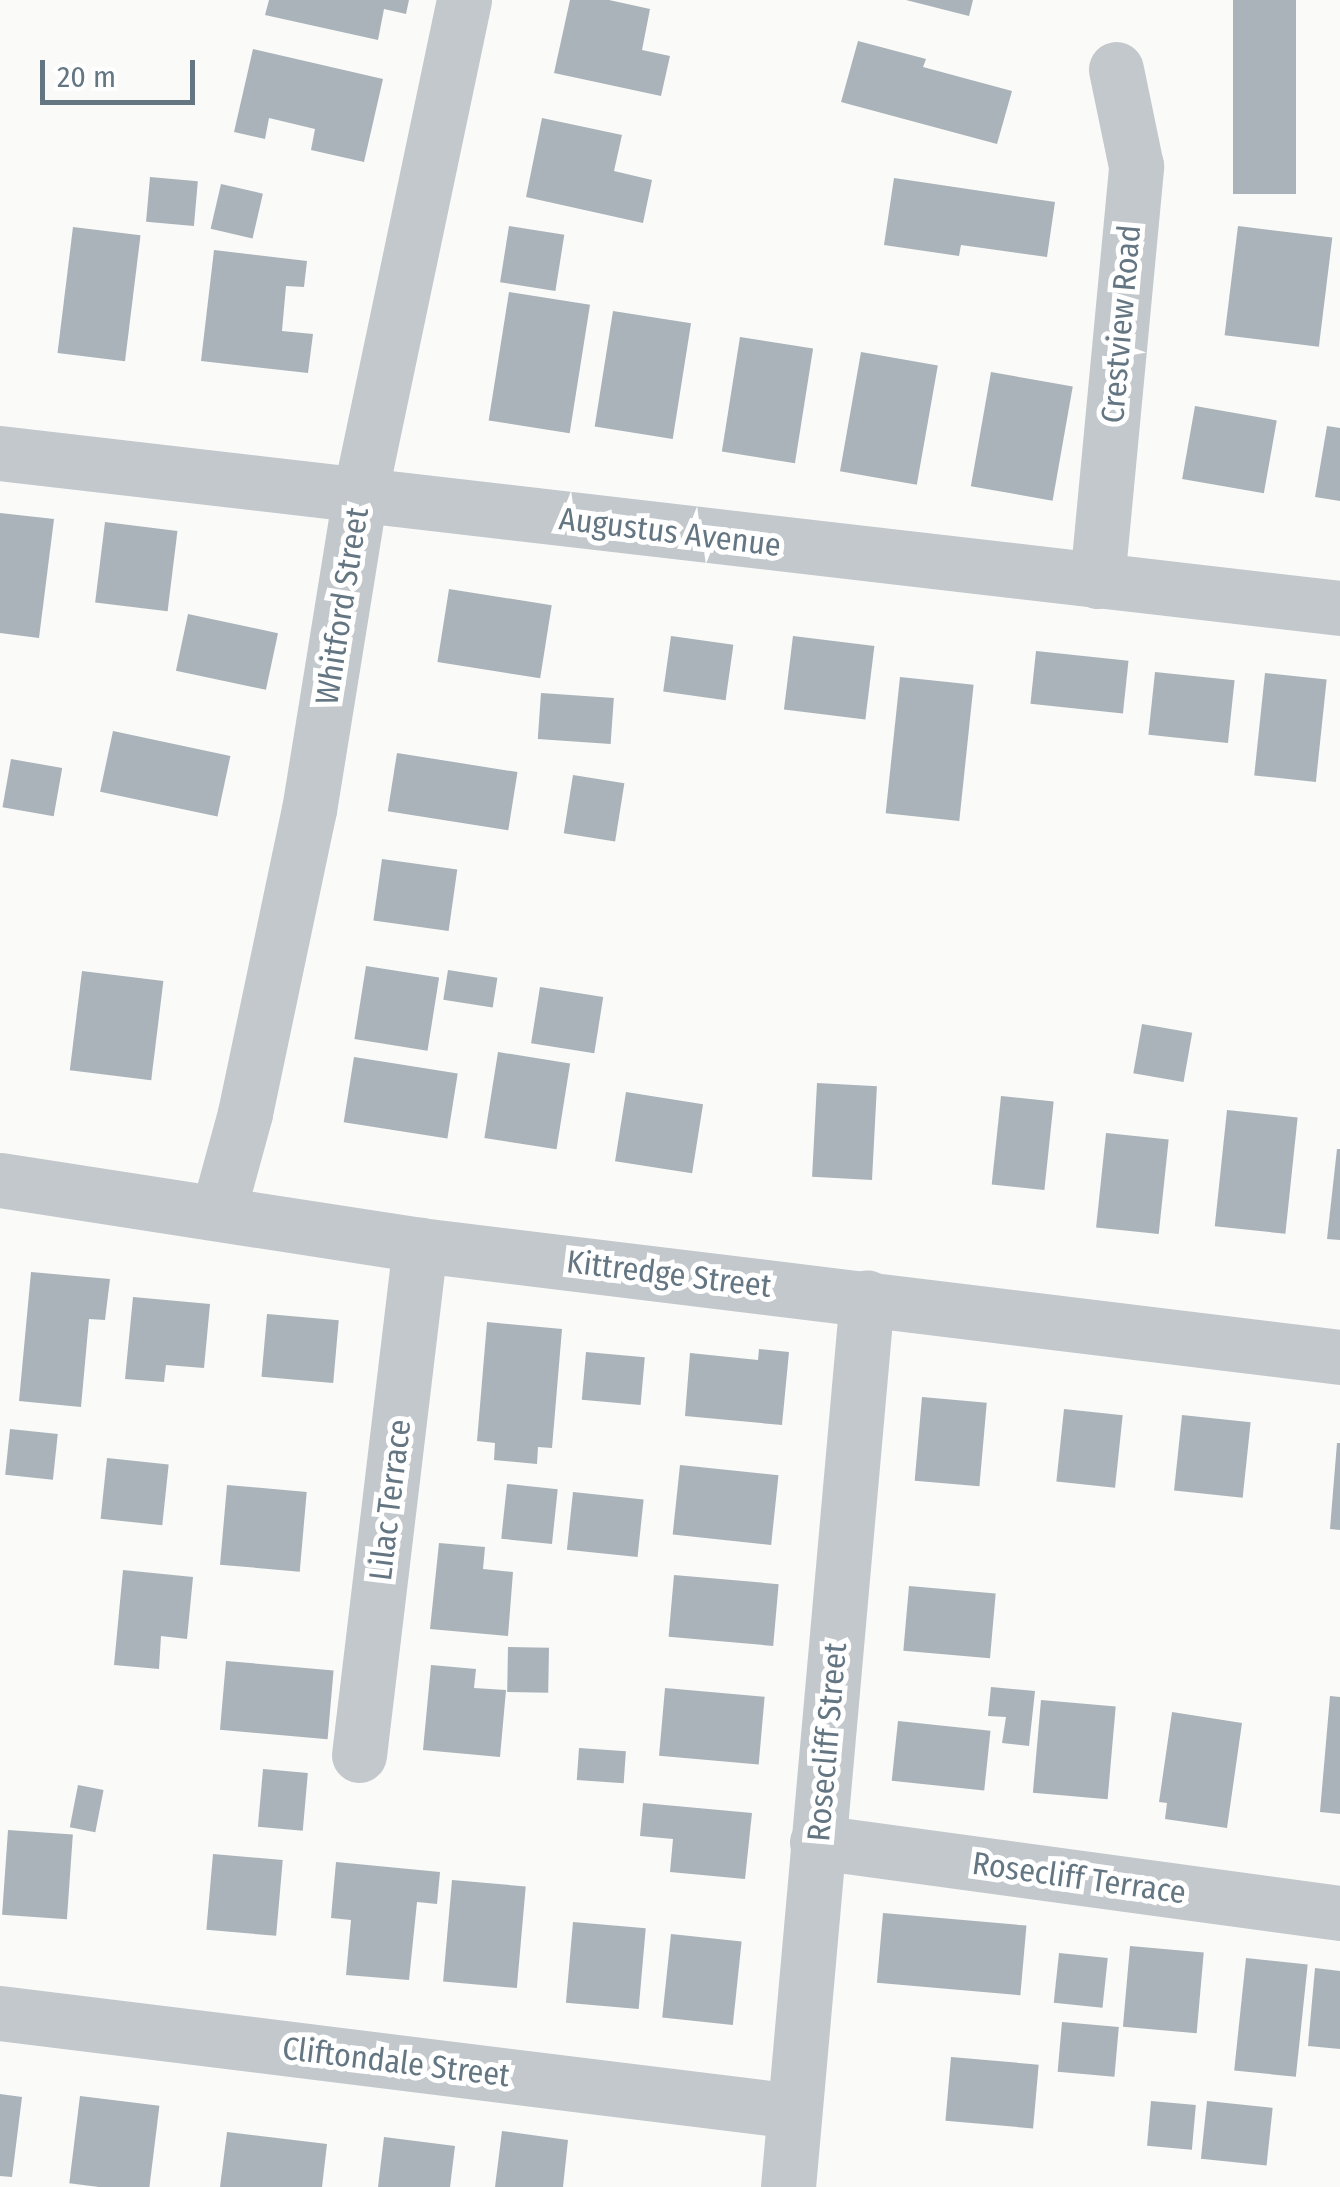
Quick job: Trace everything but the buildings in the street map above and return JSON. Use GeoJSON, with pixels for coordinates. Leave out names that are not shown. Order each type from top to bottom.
{"type":"FeatureCollection","features":[{"type":"Feature","properties":{"kind":"street","name":"Whitford Street"},"geometry":{"type":"LineString","coordinates":[[218,1212],[245,1113],[309,810],[360,494],[464,0]]}},
{"type":"Feature","properties":{"kind":"street","name":"Crestview Road"},"geometry":{"type":"LineString","coordinates":[[1097,581],[1136,166],[1116,69]]}},
{"type":"Feature","properties":{"kind":"street","name":"Augustus Avenue"},"geometry":{"type":"LineString","coordinates":[[0,453],[1340,608]]}},
{"type":"Feature","properties":{"kind":"street","name":"Kittredge Street"},"geometry":{"type":"LineString","coordinates":[[0,1180],[420,1244],[1340,1356]]}},
{"type":"Feature","properties":{"kind":"street","name":"Lilac Terrace"},"geometry":{"type":"LineString","coordinates":[[358,1755],[420,1244]]}},
{"type":"Feature","properties":{"kind":"street","name":"Rosecliff Street"},"geometry":{"type":"LineString","coordinates":[[788,2187],[867,1298]]}},
{"type":"Feature","properties":{"kind":"street","name":"Rosecliff Terrace"},"geometry":{"type":"LineString","coordinates":[[818,1842],[1340,1913]]}},
{"type":"Feature","properties":{"kind":"street","name":"Cliftondale Street"},"geometry":{"type":"LineString","coordinates":[[0,2012],[793,2112]]}}]}
